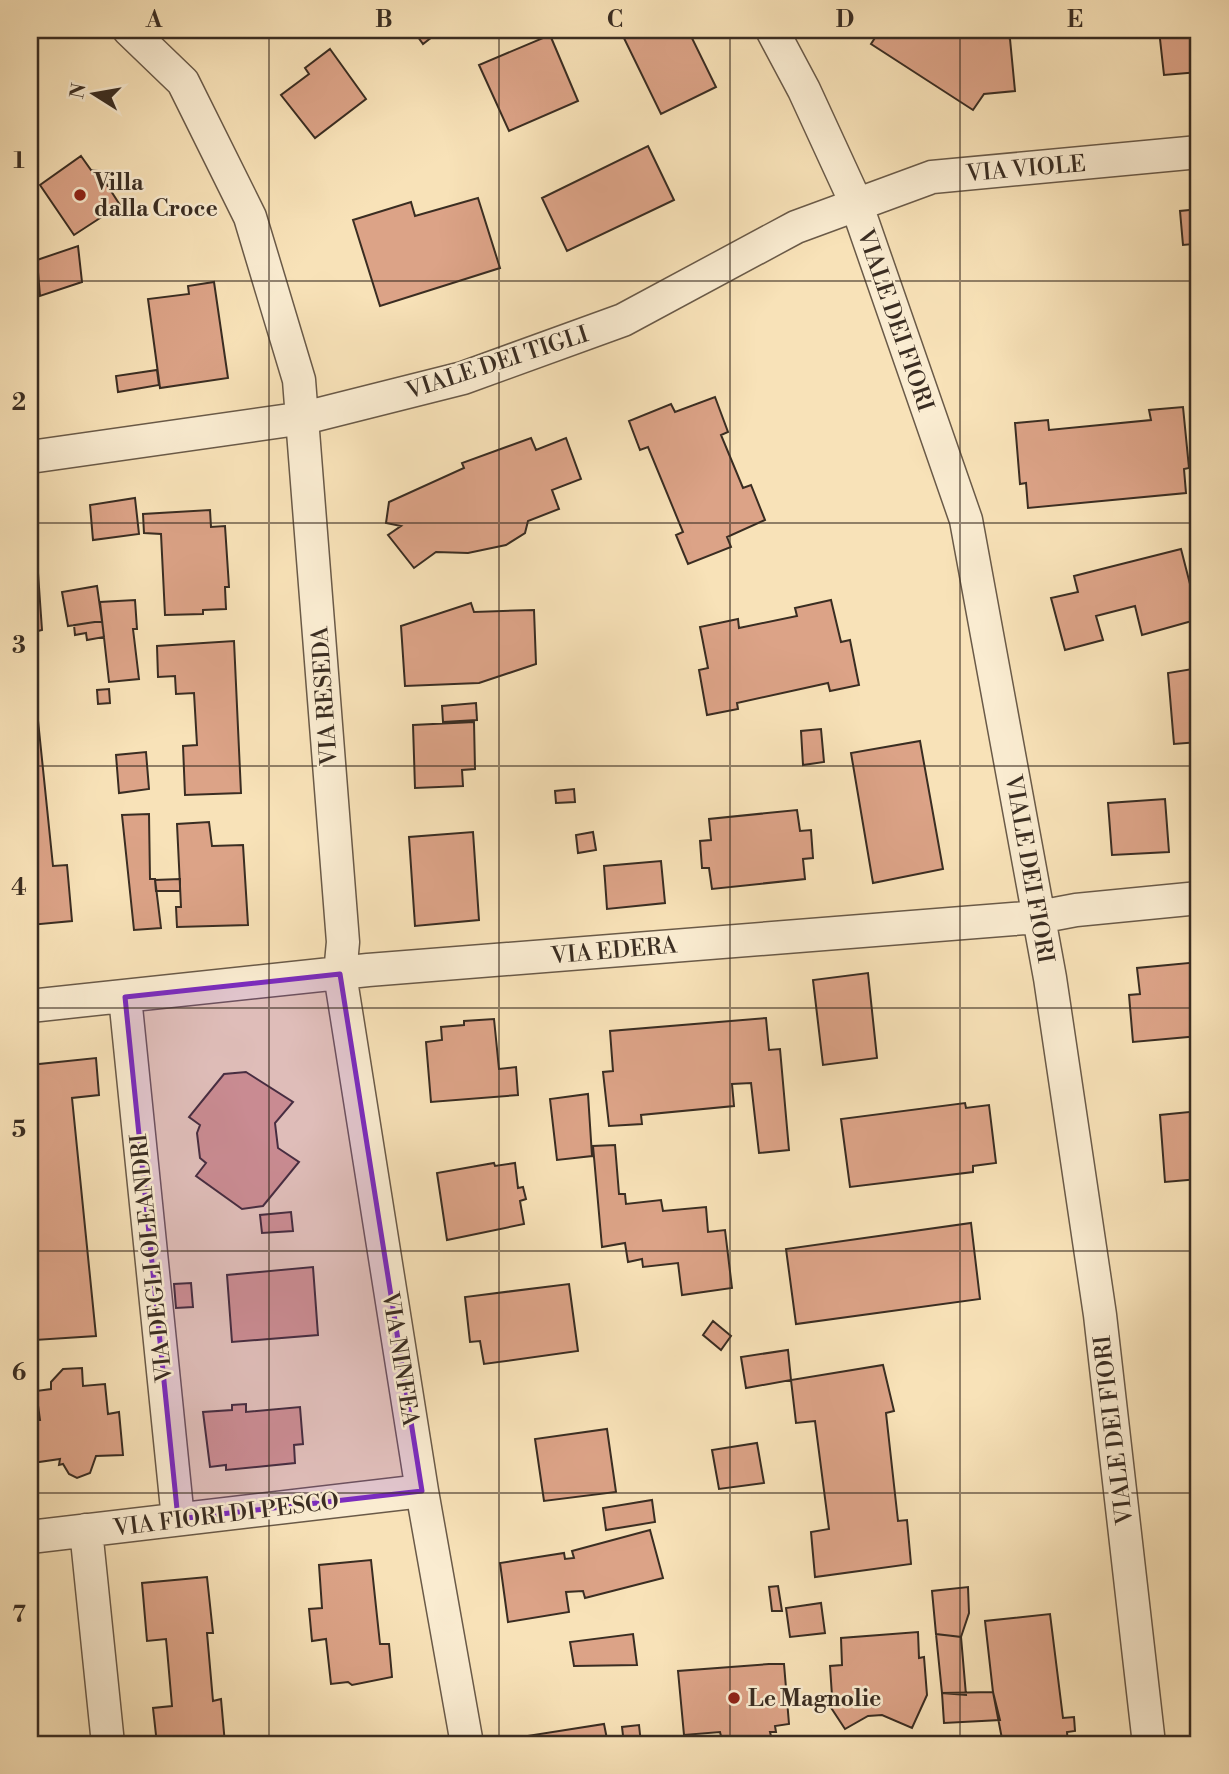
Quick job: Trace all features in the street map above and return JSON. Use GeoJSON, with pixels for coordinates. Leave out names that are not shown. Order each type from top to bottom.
{"type":"FeatureCollection","features":[{"type":"Feature","properties":{"kind":"street","name":"VIA RESEDA"},"geometry":{"type":"LineString","coordinates":[[130,30],[183,82],[250,217],[299,380],[342,942],[340,974]]}},
{"type":"Feature","properties":{"kind":"street","name":"VIALE DEI FIORI"},"geometry":{"type":"LineString","coordinates":[[772,30],[804,90],[856,203],[966,520],[1039,917],[1100,1315],[1149,1744]]}},
{"type":"Feature","properties":{"kind":"street","name":"VIA VIOLE"},"geometry":{"type":"LineString","coordinates":[[856,203],[932,177],[1199,152]]}},
{"type":"Feature","properties":{"kind":"street","name":"VIALE DEI TIGLI"},"geometry":{"type":"LineString","coordinates":[[30,457],[304,418],[463,378],[623,320],[796,227],[856,203]]}},
{"type":"Feature","properties":{"kind":"street","name":"VIA EDERA"},"geometry":{"type":"LineString","coordinates":[[30,1006],[340,974],[1039,917],[1076,910],[1199,898]]}},
{"type":"Feature","properties":{"kind":"street","name":"VIA NINFEA"},"geometry":{"type":"LineString","coordinates":[[340,974],[422,1491],[467,1744]]}},
{"type":"Feature","properties":{"kind":"street","name":"VIA DEGLI OLEANDRI"},"geometry":{"type":"LineString","coordinates":[[125,997],[178,1519]]}},
{"type":"Feature","properties":{"kind":"street","name":"VIA FIORI DI PESCO"},"geometry":{"type":"LineString","coordinates":[[30,1536],[422,1491]]}},
{"type":"Feature","properties":{"kind":"street"},"geometry":{"type":"LineString","coordinates":[[86,1530],[107,1744]]}},
{"type":"Feature","properties":{"kind":"highlighted area"},"geometry":{"type":"Polygon","coordinates":[[[340,974],[422,1491],[178,1519],[125,997],[340,974]]]}},
{"type":"Feature","properties":{"kind":"building"},"geometry":{"type":"Polygon","coordinates":[[[413,30],[441,30],[423,44],[413,30]]]}},
{"type":"Feature","properties":{"kind":"building"},"geometry":{"type":"Polygon","coordinates":[[[620,30],[688,30],[716,87],[661,114],[620,30]]]}},
{"type":"Feature","properties":{"kind":"building"},"geometry":{"type":"Polygon","coordinates":[[[880,30],[996,30],[1010,39],[1015,91],[984,94],[973,110],[871,44],[880,30]]]}},
{"type":"Feature","properties":{"kind":"building"},"geometry":{"type":"Polygon","coordinates":[[[1159,30],[1199,30],[1199,72],[1164,75],[1159,30]]]}},
{"type":"Feature","properties":{"kind":"building"},"geometry":{"type":"Polygon","coordinates":[[[550,35],[578,101],[509,131],[479,65],[550,35]]]}},
{"type":"Feature","properties":{"kind":"building"},"geometry":{"type":"Polygon","coordinates":[[[330,49],[366,99],[315,138],[281,95],[309,74],[305,68],[330,49]]]}},
{"type":"Feature","properties":{"kind":"building"},"geometry":{"type":"Polygon","coordinates":[[[648,146],[674,200],[567,251],[542,198],[648,146]]]}},
{"type":"Feature","properties":{"kind":"building","name":"Villa dalla Croce"},"geometry":{"type":"Polygon","coordinates":[[[81,156],[91,170],[98,171],[120,205],[74,235],[40,185],[81,156]]]}},
{"type":"Feature","properties":{"kind":"building"},"geometry":{"type":"Polygon","coordinates":[[[478,198],[500,268],[380,306],[353,220],[411,202],[415,216],[478,198]]]}},
{"type":"Feature","properties":{"kind":"building"},"geometry":{"type":"Polygon","coordinates":[[[1199,209],[1199,302],[1193,244],[1183,245],[1180,211],[1199,209]]]}},
{"type":"Feature","properties":{"kind":"building"},"geometry":{"type":"Polygon","coordinates":[[[78,246],[82,282],[40,296],[37,260],[78,246]]]}},
{"type":"Feature","properties":{"kind":"building"},"geometry":{"type":"Polygon","coordinates":[[[214,282],[228,378],[160,388],[148,299],[189,294],[188,286],[214,282]]]}},
{"type":"Feature","properties":{"kind":"building"},"geometry":{"type":"Polygon","coordinates":[[[1199,345],[1199,378],[1196,379],[1194,346],[1199,345]]]}},
{"type":"Feature","properties":{"kind":"building"},"geometry":{"type":"Polygon","coordinates":[[[157,370],[159,385],[118,392],[116,376],[157,370]]]}},
{"type":"Feature","properties":{"kind":"building"},"geometry":{"type":"Polygon","coordinates":[[[715,397],[728,432],[721,435],[743,488],[751,485],[765,520],[727,537],[731,547],[688,564],[676,535],[683,532],[648,447],[640,450],[629,421],[671,404],[675,412],[715,397]]]}},
{"type":"Feature","properties":{"kind":"building"},"geometry":{"type":"Polygon","coordinates":[[[1183,407],[1189,468],[1184,469],[1186,493],[1028,508],[1026,483],[1020,484],[1015,423],[1048,420],[1049,430],[1151,420],[1149,410],[1183,407]]]}},
{"type":"Feature","properties":{"kind":"building"},"geometry":{"type":"Polygon","coordinates":[[[531,438],[536,450],[566,438],[581,479],[552,490],[559,509],[528,521],[525,533],[506,545],[468,553],[436,552],[414,568],[388,535],[401,526],[386,523],[389,502],[464,468],[462,463],[531,438]]]}},
{"type":"Feature","properties":{"kind":"building"},"geometry":{"type":"Polygon","coordinates":[[[135,498],[139,534],[93,540],[90,505],[135,498]]]}},
{"type":"Feature","properties":{"kind":"building"},"geometry":{"type":"Polygon","coordinates":[[[210,510],[211,527],[225,526],[229,587],[225,587],[226,609],[203,610],[203,614],[165,615],[161,534],[144,533],[143,514],[210,510]]]}},
{"type":"Feature","properties":{"kind":"building"},"geometry":{"type":"Polygon","coordinates":[[[1181,549],[1199,619],[1142,635],[1135,606],[1096,616],[1103,640],[1065,650],[1051,598],[1078,592],[1074,576],[1181,549]]]}},
{"type":"Feature","properties":{"kind":"building"},"geometry":{"type":"Polygon","coordinates":[[[38,573],[42,630],[30,633],[30,574],[38,573]]]}},
{"type":"Feature","properties":{"kind":"building"},"geometry":{"type":"Polygon","coordinates":[[[97,586],[102,621],[68,626],[62,592],[97,586]]]}},
{"type":"Feature","properties":{"kind":"building"},"geometry":{"type":"Polygon","coordinates":[[[135,600],[137,629],[133,629],[139,679],[109,682],[100,602],[135,600]]]}},
{"type":"Feature","properties":{"kind":"building"},"geometry":{"type":"Polygon","coordinates":[[[831,600],[841,642],[850,640],[859,685],[830,691],[828,683],[737,703],[738,709],[707,715],[699,670],[708,668],[700,627],[738,619],[739,628],[797,616],[795,608],[831,600]]]}},
{"type":"Feature","properties":{"kind":"building"},"geometry":{"type":"Polygon","coordinates":[[[471,603],[474,612],[534,610],[536,664],[479,683],[405,686],[401,626],[471,603]]]}},
{"type":"Feature","properties":{"kind":"building"},"geometry":{"type":"Polygon","coordinates":[[[102,621],[104,637],[87,640],[86,633],[75,635],[74,625],[102,621]]]}},
{"type":"Feature","properties":{"kind":"building"},"geometry":{"type":"Polygon","coordinates":[[[234,641],[241,793],[185,795],[183,746],[197,745],[194,693],[176,694],[175,676],[158,677],[157,646],[234,641]]]}},
{"type":"Feature","properties":{"kind":"building"},"geometry":{"type":"Polygon","coordinates":[[[30,643],[53,866],[67,865],[72,921],[30,925],[30,643]]]}},
{"type":"Feature","properties":{"kind":"building"},"geometry":{"type":"Polygon","coordinates":[[[1199,668],[1199,742],[1174,744],[1168,673],[1199,668]]]}},
{"type":"Feature","properties":{"kind":"building"},"geometry":{"type":"Polygon","coordinates":[[[109,689],[110,703],[98,704],[97,690],[109,689]]]}},
{"type":"Feature","properties":{"kind":"building"},"geometry":{"type":"Polygon","coordinates":[[[476,703],[477,720],[443,722],[442,706],[476,703]]]}},
{"type":"Feature","properties":{"kind":"building"},"geometry":{"type":"Polygon","coordinates":[[[474,722],[475,769],[462,770],[463,786],[415,788],[413,725],[474,722]]]}},
{"type":"Feature","properties":{"kind":"building"},"geometry":{"type":"Polygon","coordinates":[[[821,729],[824,762],[803,765],[801,731],[821,729]]]}},
{"type":"Feature","properties":{"kind":"building"},"geometry":{"type":"Polygon","coordinates":[[[920,741],[943,869],[873,883],[851,753],[920,741]]]}},
{"type":"Feature","properties":{"kind":"building"},"geometry":{"type":"Polygon","coordinates":[[[146,752],[149,789],[119,793],[116,755],[146,752]]]}},
{"type":"Feature","properties":{"kind":"building"},"geometry":{"type":"Polygon","coordinates":[[[574,789],[575,802],[556,803],[555,791],[574,789]]]}},
{"type":"Feature","properties":{"kind":"building"},"geometry":{"type":"Polygon","coordinates":[[[1165,799],[1169,852],[1112,855],[1108,803],[1165,799]]]}},
{"type":"Feature","properties":{"kind":"building"},"geometry":{"type":"Polygon","coordinates":[[[797,810],[800,831],[811,830],[813,858],[803,859],[805,879],[712,889],[709,868],[702,868],[700,841],[711,840],[709,819],[797,810]]]}},
{"type":"Feature","properties":{"kind":"building"},"geometry":{"type":"Polygon","coordinates":[[[149,814],[150,879],[155,879],[161,928],[134,930],[122,815],[149,814]]]}},
{"type":"Feature","properties":{"kind":"building"},"geometry":{"type":"Polygon","coordinates":[[[209,822],[212,846],[243,845],[248,925],[177,927],[176,907],[181,907],[177,824],[209,822]]]}},
{"type":"Feature","properties":{"kind":"building"},"geometry":{"type":"Polygon","coordinates":[[[473,832],[479,920],[415,926],[409,837],[473,832]]]}},
{"type":"Feature","properties":{"kind":"building"},"geometry":{"type":"Polygon","coordinates":[[[593,832],[596,850],[578,853],[576,835],[593,832]]]}},
{"type":"Feature","properties":{"kind":"building"},"geometry":{"type":"Polygon","coordinates":[[[661,861],[665,903],[607,909],[604,866],[661,861]]]}},
{"type":"Feature","properties":{"kind":"building"},"geometry":{"type":"Polygon","coordinates":[[[180,879],[180,891],[156,891],[155,880],[180,879]]]}},
{"type":"Feature","properties":{"kind":"building"},"geometry":{"type":"Polygon","coordinates":[[[1199,962],[1199,1036],[1133,1042],[1129,995],[1140,994],[1137,968],[1199,962]]]}},
{"type":"Feature","properties":{"kind":"building"},"geometry":{"type":"Polygon","coordinates":[[[868,973],[877,1058],[823,1065],[813,980],[868,973]]]}},
{"type":"Feature","properties":{"kind":"building"},"geometry":{"type":"Polygon","coordinates":[[[766,1018],[769,1050],[780,1049],[789,1150],[759,1153],[751,1083],[732,1084],[734,1106],[641,1115],[642,1124],[609,1126],[603,1072],[613,1071],[610,1031],[766,1018]]]}},
{"type":"Feature","properties":{"kind":"building"},"geometry":{"type":"Polygon","coordinates":[[[494,1019],[499,1069],[516,1067],[518,1095],[431,1102],[426,1042],[442,1040],[441,1027],[464,1025],[464,1021],[494,1019]]]}},
{"type":"Feature","properties":{"kind":"building"},"geometry":{"type":"Polygon","coordinates":[[[96,1058],[99,1095],[72,1098],[96,1336],[35,1340],[30,1285],[30,1065],[96,1058]]]}},
{"type":"Feature","properties":{"kind":"building"},"geometry":{"type":"Polygon","coordinates":[[[246,1072],[293,1102],[275,1123],[278,1148],[299,1162],[263,1206],[242,1209],[196,1176],[206,1163],[200,1158],[197,1133],[200,1125],[189,1117],[224,1074],[246,1072]]]}},
{"type":"Feature","properties":{"kind":"building"},"geometry":{"type":"Polygon","coordinates":[[[588,1094],[592,1156],[557,1160],[550,1099],[588,1094]]]}},
{"type":"Feature","properties":{"kind":"building"},"geometry":{"type":"Polygon","coordinates":[[[965,1103],[966,1108],[989,1105],[996,1163],[973,1166],[973,1172],[850,1187],[841,1119],[965,1103]]]}},
{"type":"Feature","properties":{"kind":"building"},"geometry":{"type":"Polygon","coordinates":[[[1199,1111],[1199,1179],[1165,1182],[1160,1115],[1199,1111]]]}},
{"type":"Feature","properties":{"kind":"building"},"geometry":{"type":"Polygon","coordinates":[[[615,1145],[619,1194],[625,1194],[626,1204],[661,1200],[663,1211],[706,1207],[708,1232],[725,1230],[732,1288],[682,1295],[678,1263],[643,1267],[642,1259],[628,1262],[625,1243],[602,1247],[593,1146],[615,1145]]]}},
{"type":"Feature","properties":{"kind":"building"},"geometry":{"type":"Polygon","coordinates":[[[494,1163],[495,1166],[515,1163],[518,1188],[523,1187],[526,1199],[520,1201],[524,1224],[447,1240],[437,1173],[494,1163]]]}},
{"type":"Feature","properties":{"kind":"building"},"geometry":{"type":"Polygon","coordinates":[[[291,1212],[293,1231],[262,1233],[260,1215],[291,1212]]]}},
{"type":"Feature","properties":{"kind":"building"},"geometry":{"type":"Polygon","coordinates":[[[971,1223],[980,1299],[796,1324],[786,1249],[971,1223]]]}},
{"type":"Feature","properties":{"kind":"building"},"geometry":{"type":"Polygon","coordinates":[[[313,1267],[318,1335],[232,1342],[227,1275],[313,1267]]]}},
{"type":"Feature","properties":{"kind":"building"},"geometry":{"type":"Polygon","coordinates":[[[191,1283],[193,1307],[176,1308],[174,1284],[191,1283]]]}},
{"type":"Feature","properties":{"kind":"building"},"geometry":{"type":"Polygon","coordinates":[[[569,1284],[578,1351],[484,1364],[480,1341],[470,1342],[465,1297],[569,1284]]]}},
{"type":"Feature","properties":{"kind":"building"},"geometry":{"type":"Polygon","coordinates":[[[713,1321],[731,1336],[721,1350],[703,1335],[713,1321]]]}},
{"type":"Feature","properties":{"kind":"building"},"geometry":{"type":"Polygon","coordinates":[[[788,1350],[791,1380],[746,1388],[741,1357],[788,1350]]]}},
{"type":"Feature","properties":{"kind":"building"},"geometry":{"type":"Polygon","coordinates":[[[883,1365],[894,1411],[886,1413],[898,1521],[907,1520],[911,1564],[815,1577],[811,1532],[829,1529],[815,1421],[796,1423],[791,1380],[883,1365]]]}},
{"type":"Feature","properties":{"kind":"building"},"geometry":{"type":"Polygon","coordinates":[[[82,1368],[83,1386],[105,1384],[108,1414],[119,1412],[123,1455],[96,1456],[90,1473],[77,1478],[69,1474],[63,1464],[59,1465],[60,1459],[32,1463],[30,1420],[40,1420],[36,1391],[51,1389],[51,1382],[63,1369],[82,1368]]]}},
{"type":"Feature","properties":{"kind":"building"},"geometry":{"type":"Polygon","coordinates":[[[246,1404],[246,1412],[300,1407],[303,1444],[294,1445],[295,1463],[226,1470],[226,1465],[210,1467],[203,1412],[232,1410],[232,1405],[246,1404]]]}},
{"type":"Feature","properties":{"kind":"building"},"geometry":{"type":"Polygon","coordinates":[[[607,1429],[616,1492],[544,1501],[535,1439],[607,1429]]]}},
{"type":"Feature","properties":{"kind":"building"},"geometry":{"type":"Polygon","coordinates":[[[757,1443],[764,1483],[719,1489],[712,1450],[757,1443]]]}},
{"type":"Feature","properties":{"kind":"building"},"geometry":{"type":"Polygon","coordinates":[[[652,1500],[655,1522],[606,1530],[603,1508],[652,1500]]]}},
{"type":"Feature","properties":{"kind":"building"},"geometry":{"type":"Polygon","coordinates":[[[650,1530],[663,1578],[585,1598],[583,1591],[566,1592],[569,1612],[508,1622],[500,1563],[564,1553],[565,1559],[574,1558],[572,1551],[650,1530]]]}},
{"type":"Feature","properties":{"kind":"building"},"geometry":{"type":"Polygon","coordinates":[[[371,1560],[380,1644],[389,1644],[392,1677],[352,1685],[348,1682],[331,1684],[326,1639],[312,1641],[309,1609],[322,1608],[319,1565],[371,1560]]]}},
{"type":"Feature","properties":{"kind":"building"},"geometry":{"type":"Polygon","coordinates":[[[207,1577],[213,1633],[207,1633],[213,1701],[221,1699],[225,1744],[157,1744],[153,1708],[172,1706],[167,1649],[166,1639],[147,1641],[142,1583],[207,1577]]]}},
{"type":"Feature","properties":{"kind":"building"},"geometry":{"type":"Polygon","coordinates":[[[778,1586],[782,1611],[772,1611],[769,1587],[778,1586]]]}},
{"type":"Feature","properties":{"kind":"building"},"geometry":{"type":"Polygon","coordinates":[[[968,1587],[969,1613],[961,1637],[936,1634],[932,1591],[968,1587]]]}},
{"type":"Feature","properties":{"kind":"building"},"geometry":{"type":"Polygon","coordinates":[[[821,1603],[825,1633],[790,1637],[786,1608],[821,1603]]]}},
{"type":"Feature","properties":{"kind":"building"},"geometry":{"type":"Polygon","coordinates":[[[1050,1614],[1063,1718],[1074,1717],[1075,1731],[1067,1732],[1068,1744],[1003,1744],[993,1692],[985,1621],[1050,1614]]]}},
{"type":"Feature","properties":{"kind":"building"},"geometry":{"type":"Polygon","coordinates":[[[918,1632],[919,1658],[924,1657],[927,1695],[912,1728],[882,1715],[868,1716],[845,1729],[826,1700],[832,1696],[830,1666],[842,1665],[841,1638],[918,1632]]]}},
{"type":"Feature","properties":{"kind":"building"},"geometry":{"type":"Polygon","coordinates":[[[633,1634],[637,1665],[574,1666],[570,1642],[633,1634]]]}},
{"type":"Feature","properties":{"kind":"building"},"geometry":{"type":"Polygon","coordinates":[[[936,1634],[961,1637],[966,1695],[942,1693],[936,1634]]]}},
{"type":"Feature","properties":{"kind":"building","name":"Le Magnolie"},"geometry":{"type":"Polygon","coordinates":[[[784,1664],[789,1724],[775,1726],[776,1732],[770,1732],[772,1740],[729,1744],[728,1736],[721,1736],[720,1732],[684,1735],[678,1671],[784,1664]]]}},
{"type":"Feature","properties":{"kind":"building"},"geometry":{"type":"Polygon","coordinates":[[[993,1692],[1000,1720],[944,1723],[942,1693],[993,1692]]]}},
{"type":"Feature","properties":{"kind":"building"},"geometry":{"type":"Polygon","coordinates":[[[604,1724],[608,1744],[528,1744],[527,1736],[604,1724]]]}},
{"type":"Feature","properties":{"kind":"building"},"geometry":{"type":"Polygon","coordinates":[[[639,1725],[641,1744],[624,1744],[622,1727],[639,1725]]]}},
{"type":"Feature","properties":{"kind":"place","name":"Villa dalla Croce"},"geometry":{"type":"Point","coordinates":[80,195]}},
{"type":"Feature","properties":{"kind":"place","name":"Le Magnolie"},"geometry":{"type":"Point","coordinates":[734,1698]}}]}
